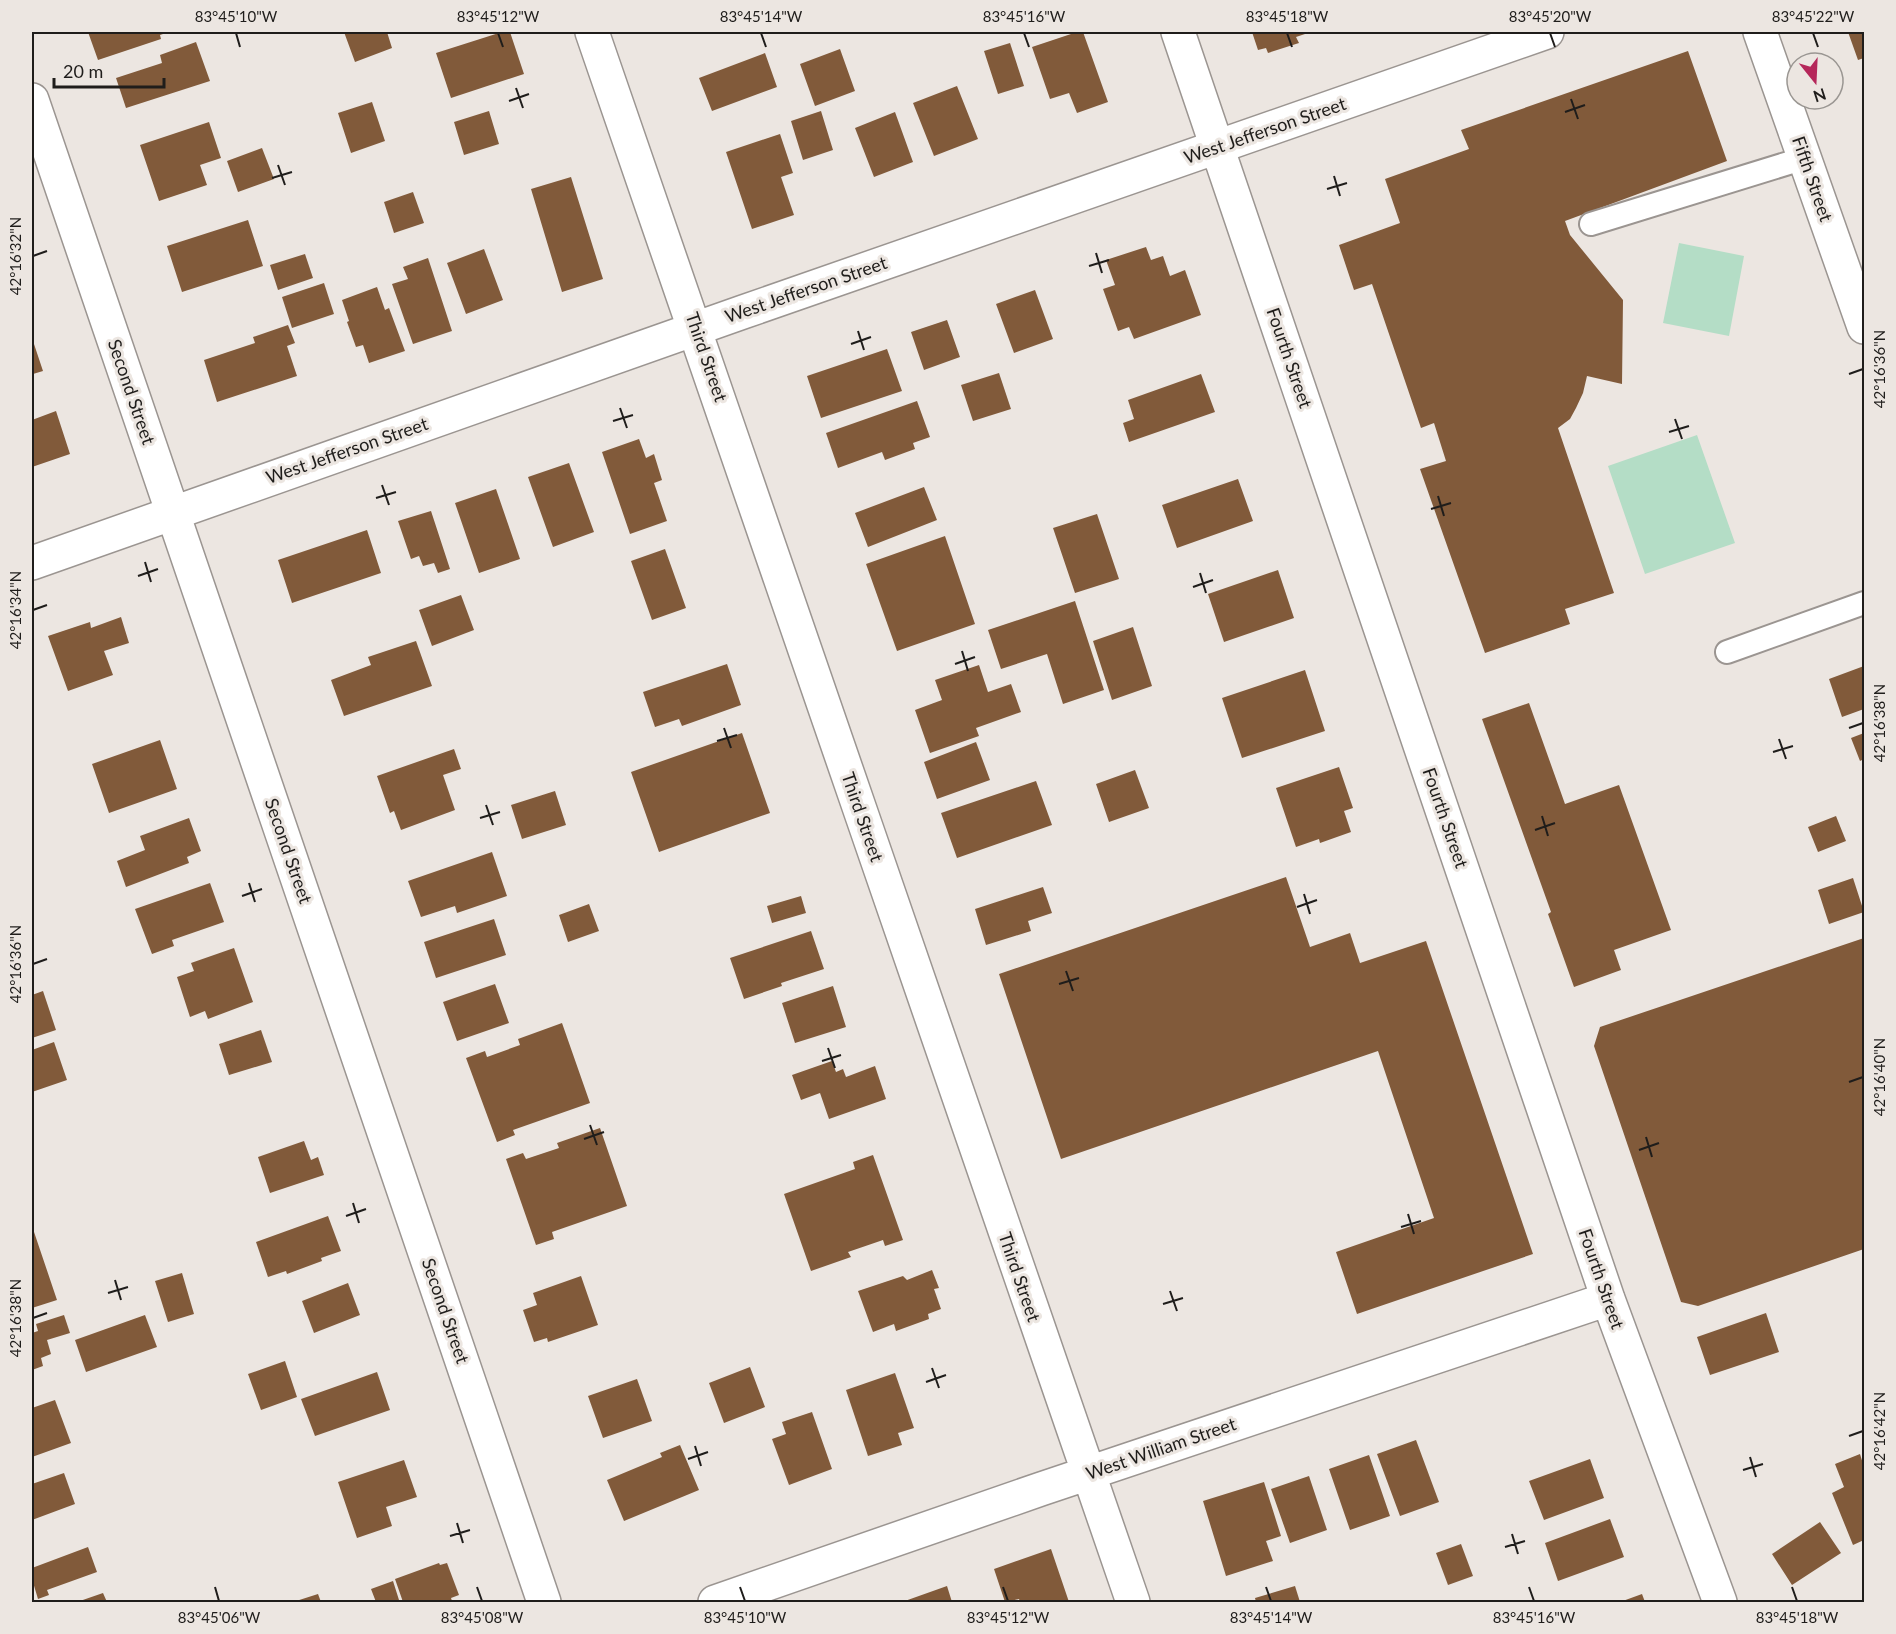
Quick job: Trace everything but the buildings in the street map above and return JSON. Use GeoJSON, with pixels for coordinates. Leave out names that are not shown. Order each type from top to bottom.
{"type":"FeatureCollection","features":[{"type":"Feature","properties":{"kind":"street","name":"Third Street"},"geometry":{"type":"LineString","coordinates":[[592,32],[696,328],[1132,1602]]}},
{"type":"Feature","properties":{"kind":"street","name":"Fourth Street"},"geometry":{"type":"LineString","coordinates":[[1178,32],[1608,1299],[1720,1602]]}},
{"type":"Feature","properties":{"kind":"street","name":"West Jefferson Street"},"geometry":{"type":"LineString","coordinates":[[32,563],[696,328],[1547,32]]}},
{"type":"Feature","properties":{"kind":"street","name":"Fifth Street"},"geometry":{"type":"LineString","coordinates":[[1760,32],[1864,327]]}},
{"type":"Feature","properties":{"kind":"street","name":"Second Street"},"geometry":{"type":"LineString","coordinates":[[32,100],[544,1602]]}},
{"type":"Feature","properties":{"kind":"street","name":"West William Street"},"geometry":{"type":"LineString","coordinates":[[715,1602],[1608,1299]]}},
{"type":"Feature","properties":{"kind":"lane"},"geometry":{"type":"LineString","coordinates":[[1591,225],[1805,158]]}},
{"type":"Feature","properties":{"kind":"lane"},"geometry":{"type":"LineString","coordinates":[[1727,652],[1864,603]]}},
{"type":"Feature","properties":{"kind":"green space"},"geometry":{"type":"Polygon","coordinates":[[[1679,243],[1744,256],[1729,336],[1663,323],[1679,243]]]}},
{"type":"Feature","properties":{"kind":"green space"},"geometry":{"type":"Polygon","coordinates":[[[1697,435],[1735,543],[1645,574],[1608,466],[1697,435]]]}}]}
